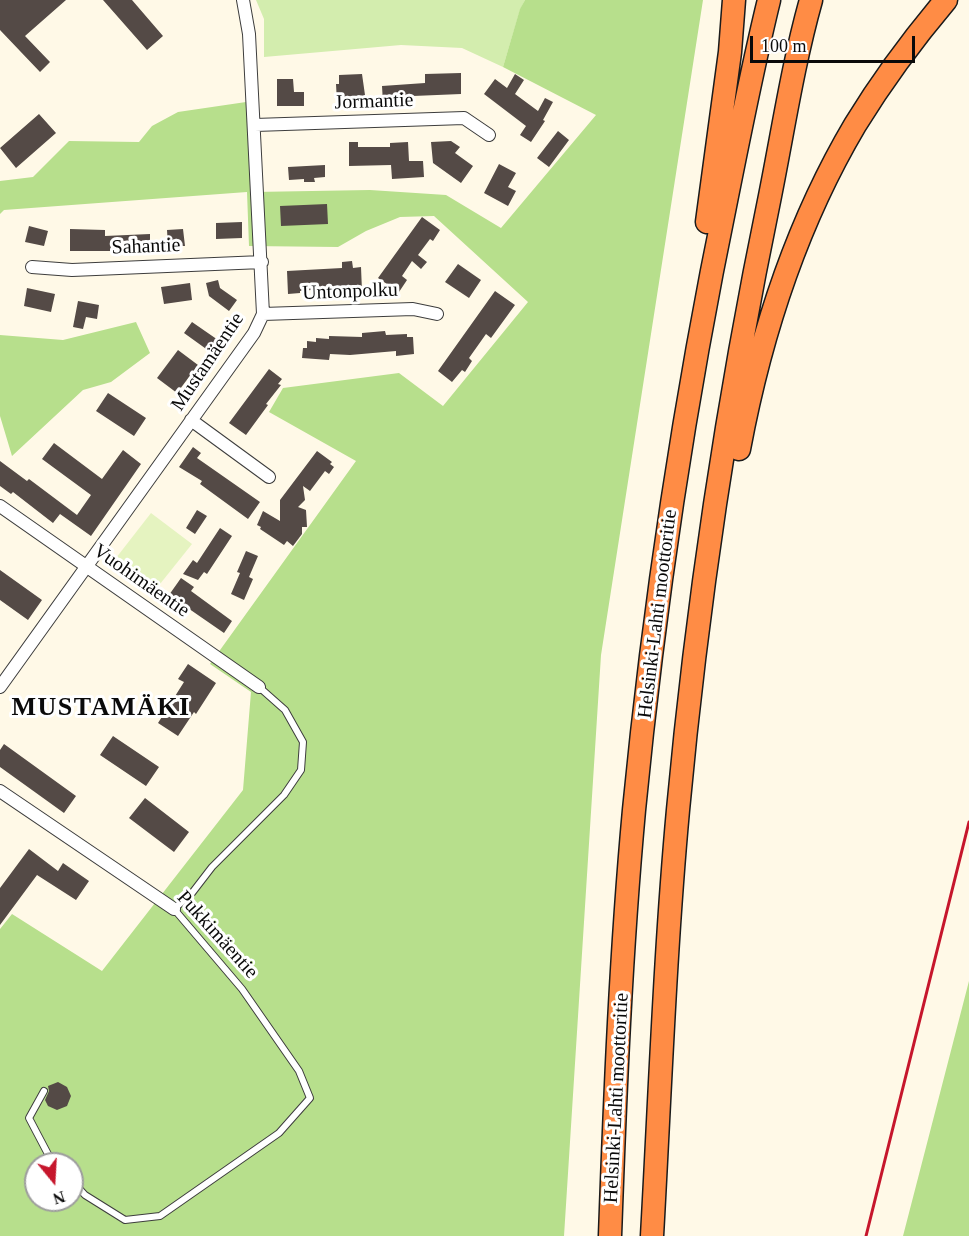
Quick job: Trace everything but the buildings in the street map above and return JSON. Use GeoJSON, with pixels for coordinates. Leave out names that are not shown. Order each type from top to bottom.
{"type":"FeatureCollection","features":[{"type":"Feature","properties":{"kind":"highway"},"geometry":{"type":"LineString","coordinates":[[678,463],[698,283],[730,52],[734,0]]}},
{"type":"Feature","properties":{"kind":"highway","name":"Helsinki-Lahti moottoritie"},"geometry":{"type":"LineString","coordinates":[[610,1236],[615,1104],[634,813],[654,635],[678,463],[710,278],[769,0]]}},
{"type":"Feature","properties":{"kind":"highway"},"geometry":{"type":"LineString","coordinates":[[652,1236],[672,890],[684,752],[703,592],[721,466],[755,265],[811,0]]}},
{"type":"Feature","properties":{"kind":"highway"},"geometry":{"type":"LineString","coordinates":[[703,592],[720,550],[742,432],[758,367],[774,309],[798,245],[824,184],[855,125],[892,69],[946,0]]}},
{"type":"Feature","properties":{"kind":"street","name":"Mustamäentie"},"geometry":{"type":"LineString","coordinates":[[0,687],[254,333],[263,314],[249,28],[243,0]]}},
{"type":"Feature","properties":{"kind":"street","name":"Jormantie"},"geometry":{"type":"LineString","coordinates":[[255,125],[464,118],[489,135]]}},
{"type":"Feature","properties":{"kind":"street","name":"Sahantie"},"geometry":{"type":"LineString","coordinates":[[32,267],[72,270],[262,262]]}},
{"type":"Feature","properties":{"kind":"street","name":"Untonpolku"},"geometry":{"type":"LineString","coordinates":[[263,314],[413,309],[437,314]]}},
{"type":"Feature","properties":{"kind":"street"},"geometry":{"type":"LineString","coordinates":[[191,420],[269,477]]}},
{"type":"Feature","properties":{"kind":"street","name":"Vuohimäentie"},"geometry":{"type":"LineString","coordinates":[[0,506],[260,687]]}},
{"type":"Feature","properties":{"kind":"street","name":"Pukkimäentie"},"geometry":{"type":"LineString","coordinates":[[0,790],[174,909]]}},
{"type":"Feature","properties":{"kind":"lane"},"geometry":{"type":"LineString","coordinates":[[174,909],[192,892],[212,867],[284,795],[301,770],[303,741],[285,711],[260,687]]}},
{"type":"Feature","properties":{"kind":"lane","name":"Pukkimäentie"},"geometry":{"type":"LineString","coordinates":[[84,1194],[125,1220],[160,1216],[279,1133],[310,1098],[299,1071],[242,989],[174,909]]}},
{"type":"Feature","properties":{"kind":"lane"},"geometry":{"type":"LineString","coordinates":[[44,1091],[29,1118],[47,1152]]}},
{"type":"Feature","properties":{"kind":"green space"},"geometry":{"type":"Polygon","coordinates":[[[256,0],[525,0],[503,67],[462,48],[401,45],[264,57],[264,19],[256,0]]]}},
{"type":"Feature","properties":{"kind":"green space"},"geometry":{"type":"Polygon","coordinates":[[[525,0],[703,0],[601,655],[564,1236],[0,1236],[0,929],[12,914],[102,971],[243,790],[251,692],[210,664],[356,461],[269,412],[283,388],[399,373],[443,406],[528,302],[434,216],[400,217],[366,231],[338,247],[249,246],[247,192],[4,210],[0,214],[0,181],[33,177],[69,141],[139,142],[152,126],[178,112],[246,102],[254,192],[370,190],[446,195],[501,228],[596,115],[503,67],[520,9],[525,0]]]}},
{"type":"Feature","properties":{"kind":"green space"},"geometry":{"type":"Polygon","coordinates":[[[136,322],[150,353],[111,382],[83,390],[12,456],[0,416],[0,335],[63,340],[136,322]]]}},
{"type":"Feature","properties":{"kind":"green space"},"geometry":{"type":"Polygon","coordinates":[[[151,513],[192,544],[156,589],[116,558],[151,513]]]}},
{"type":"Feature","properties":{"kind":"green space"},"geometry":{"type":"Polygon","coordinates":[[[969,981],[969,1236],[903,1236],[969,981]]]}},
{"type":"Feature","properties":{"kind":"railway"},"geometry":{"type":"LineString","coordinates":[[866,1236],[969,822]]}},
{"type":"Feature","properties":{"kind":"district","name":"MUSTAMÄKI"},"geometry":{"type":"Point","coordinates":[101,708]}}]}
